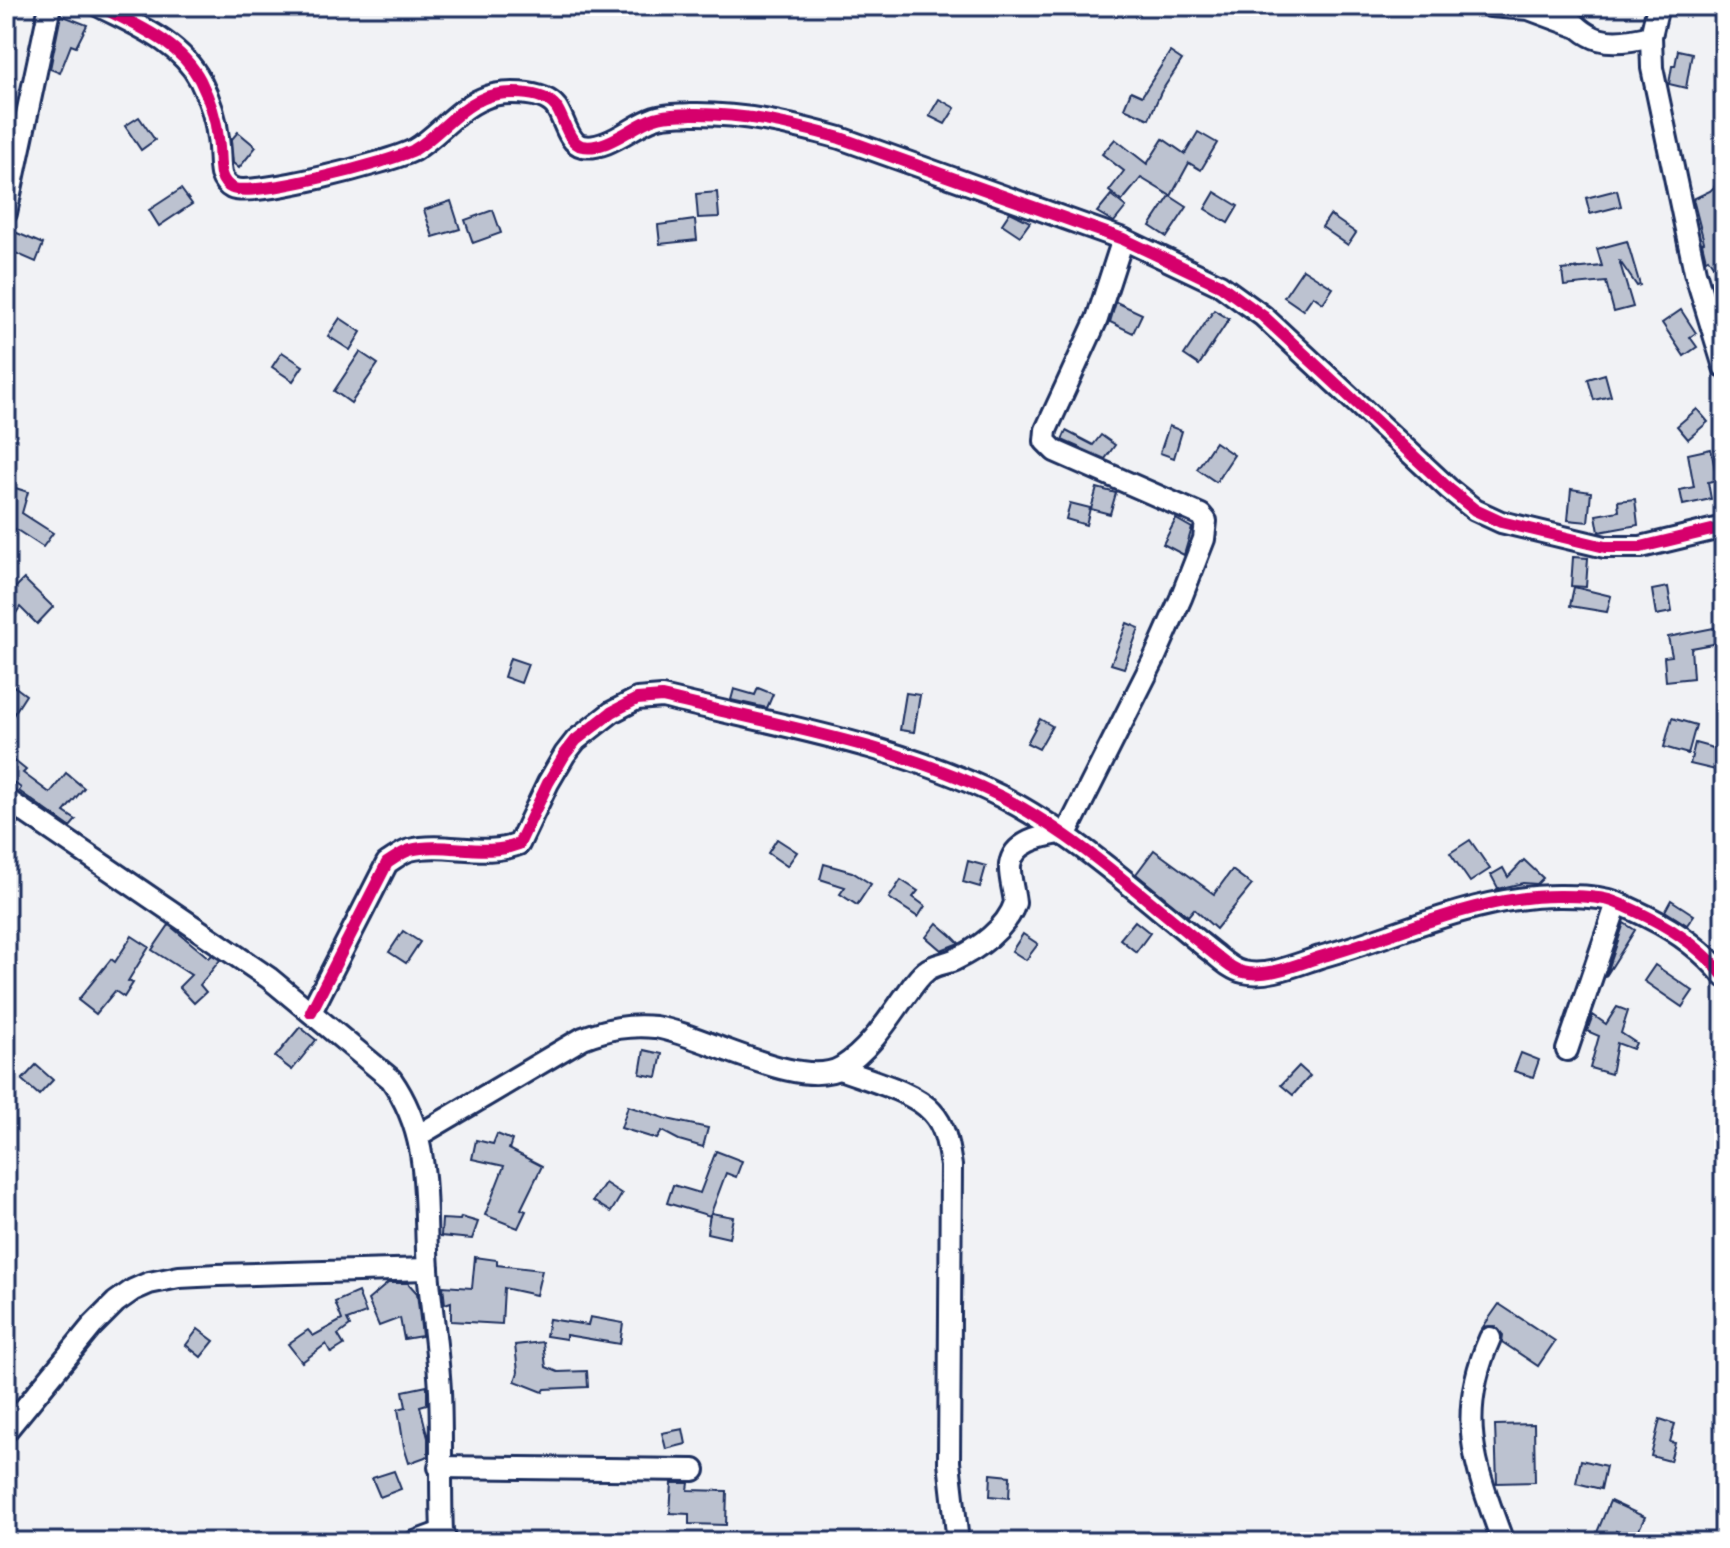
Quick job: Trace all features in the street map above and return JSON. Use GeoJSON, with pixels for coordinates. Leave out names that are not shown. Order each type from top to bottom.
{"type":"FeatureCollection","features":[{"type":"Feature","properties":{"kind":"street"},"geometry":{"type":"LineString","coordinates":[[6,213],[50,6]]}},
{"type":"Feature","properties":{"kind":"street"},"geometry":{"type":"LineString","coordinates":[[99,6],[169,45],[192,66],[214,117],[221,176],[234,189],[243,191],[273,187],[397,158],[432,138],[483,97],[519,94],[536,96],[555,105],[576,144],[583,147],[604,143],[656,117],[709,114],[751,116],[795,125],[840,138],[1123,239],[1220,285],[1263,316],[1449,489],[1475,510],[1501,522],[1605,547],[1641,547],[1724,527]]}},
{"type":"Feature","properties":{"kind":"street"},"geometry":{"type":"LineString","coordinates":[[1490,6],[1529,9],[1579,28],[1598,40],[1612,43],[1651,36]]}},
{"type":"Feature","properties":{"kind":"street"},"geometry":{"type":"LineString","coordinates":[[1560,6],[1579,28]]}},
{"type":"Feature","properties":{"kind":"street"},"geometry":{"type":"LineString","coordinates":[[1658,6],[1651,36],[1652,68],[1695,272],[1724,367]]}},
{"type":"Feature","properties":{"kind":"street"},"geometry":{"type":"LineString","coordinates":[[1063,834],[1154,659],[1194,566],[1206,528],[1206,521],[1201,515],[1055,451],[1045,441],[1046,430],[1097,319],[1123,239]]}},
{"type":"Feature","properties":{"kind":"street"},"geometry":{"type":"LineString","coordinates":[[311,1012],[387,863],[408,850],[493,850],[519,844],[548,783],[576,740],[612,712],[648,696],[890,753],[930,765],[1002,797],[1063,834],[1213,953],[1234,969],[1245,973],[1266,972],[1343,951],[1437,917],[1504,899],[1586,896],[1617,903],[1662,924],[1690,941],[1724,976]]}},
{"type":"Feature","properties":{"kind":"street"},"geometry":{"type":"LineString","coordinates":[[6,799],[269,978],[391,1079],[408,1106],[419,1135],[440,1390],[439,1467],[445,1537],[415,1542]]}},
{"type":"Feature","properties":{"kind":"street"},"geometry":{"type":"LineString","coordinates":[[419,1135],[583,1038],[609,1028],[653,1027],[678,1032],[769,1066],[807,1073],[840,1069],[865,1047],[926,970],[968,953],[998,930],[1015,903],[1010,866],[1017,849],[1042,836],[1063,834]]}},
{"type":"Feature","properties":{"kind":"street"},"geometry":{"type":"LineString","coordinates":[[1567,1050],[1617,903]]}},
{"type":"Feature","properties":{"kind":"street"},"geometry":{"type":"LineString","coordinates":[[840,1069],[909,1096],[932,1111],[945,1132],[951,1166],[949,1462],[958,1542]]}},
{"type":"Feature","properties":{"kind":"street"},"geometry":{"type":"LineString","coordinates":[[6,1431],[92,1326],[116,1302],[149,1283],[179,1277],[218,1275],[428,1269]]}},
{"type":"Feature","properties":{"kind":"street"},"geometry":{"type":"LineString","coordinates":[[1490,1338],[1480,1359],[1471,1402],[1472,1448],[1503,1542]]}},
{"type":"Feature","properties":{"kind":"street"},"geometry":{"type":"LineString","coordinates":[[439,1467],[694,1470]]}},
{"type":"Feature","properties":{"kind":"building"},"geometry":{"type":"Polygon","coordinates":[[[61,15],[87,25],[76,47],[71,45],[60,73],[50,69],[61,15]]]}},
{"type":"Feature","properties":{"kind":"building"},"geometry":{"type":"Polygon","coordinates":[[[1678,50],[1692,53],[1686,88],[1669,84],[1678,50]]]}},
{"type":"Feature","properties":{"kind":"building"},"geometry":{"type":"Polygon","coordinates":[[[1170,52],[1182,60],[1161,92],[1149,119],[1124,108],[1131,91],[1142,96],[1170,52]]]}},
{"type":"Feature","properties":{"kind":"building"},"geometry":{"type":"Polygon","coordinates":[[[939,99],[955,108],[945,124],[929,116],[939,99]]]}},
{"type":"Feature","properties":{"kind":"building"},"geometry":{"type":"Polygon","coordinates":[[[139,117],[155,140],[141,150],[125,126],[139,117]]]}},
{"type":"Feature","properties":{"kind":"building"},"geometry":{"type":"Polygon","coordinates":[[[238,132],[256,147],[239,168],[233,163],[231,140],[238,132]]]}},
{"type":"Feature","properties":{"kind":"building"},"geometry":{"type":"Polygon","coordinates":[[[1198,132],[1217,143],[1201,170],[1189,163],[1171,196],[1141,178],[1122,201],[1109,191],[1124,171],[1102,154],[1115,139],[1147,164],[1163,139],[1185,154],[1198,132]]]}},
{"type":"Feature","properties":{"kind":"building"},"geometry":{"type":"Polygon","coordinates":[[[1724,178],[1724,282],[1708,258],[1706,260],[1693,199],[1710,191],[1724,178]]]}},
{"type":"Feature","properties":{"kind":"building"},"geometry":{"type":"Polygon","coordinates":[[[181,189],[192,204],[159,226],[149,210],[181,189]]]}},
{"type":"Feature","properties":{"kind":"building"},"geometry":{"type":"Polygon","coordinates":[[[1617,190],[1621,206],[1590,214],[1586,198],[1617,190]]]}},
{"type":"Feature","properties":{"kind":"building"},"geometry":{"type":"Polygon","coordinates":[[[717,192],[719,217],[698,218],[696,194],[717,192]]]}},
{"type":"Feature","properties":{"kind":"building"},"geometry":{"type":"Polygon","coordinates":[[[1215,192],[1238,206],[1228,223],[1205,209],[1215,192]]]}},
{"type":"Feature","properties":{"kind":"building"},"geometry":{"type":"Polygon","coordinates":[[[1111,195],[1126,207],[1114,222],[1097,212],[1111,195]]]}},
{"type":"Feature","properties":{"kind":"building"},"geometry":{"type":"Polygon","coordinates":[[[1170,196],[1187,207],[1167,237],[1150,226],[1170,196]]]}},
{"type":"Feature","properties":{"kind":"building"},"geometry":{"type":"Polygon","coordinates":[[[451,201],[460,229],[433,237],[424,210],[451,201]]]}},
{"type":"Feature","properties":{"kind":"building"},"geometry":{"type":"Polygon","coordinates":[[[493,210],[501,233],[473,243],[465,220],[493,210]]]}},
{"type":"Feature","properties":{"kind":"building"},"geometry":{"type":"Polygon","coordinates":[[[1010,212],[1030,222],[1020,236],[1002,224],[1010,212]]]}},
{"type":"Feature","properties":{"kind":"building"},"geometry":{"type":"Polygon","coordinates":[[[1330,215],[1356,233],[1348,245],[1322,227],[1330,215]]]}},
{"type":"Feature","properties":{"kind":"building"},"geometry":{"type":"Polygon","coordinates":[[[695,220],[697,240],[660,244],[658,225],[695,220]]]}},
{"type":"Feature","properties":{"kind":"building"},"geometry":{"type":"Polygon","coordinates":[[[10,230],[43,244],[36,262],[6,249],[10,230]]]}},
{"type":"Feature","properties":{"kind":"building"},"geometry":{"type":"Polygon","coordinates":[[[1627,241],[1640,285],[1637,286],[1619,260],[1633,307],[1614,312],[1606,282],[1564,286],[1562,270],[1602,266],[1597,249],[1627,241]]]}},
{"type":"Feature","properties":{"kind":"building"},"geometry":{"type":"Polygon","coordinates":[[[1303,269],[1333,288],[1323,303],[1313,296],[1303,310],[1284,297],[1303,269]]]}},
{"type":"Feature","properties":{"kind":"building"},"geometry":{"type":"Polygon","coordinates":[[[1116,302],[1142,314],[1133,333],[1110,322],[1116,302]]]}},
{"type":"Feature","properties":{"kind":"building"},"geometry":{"type":"Polygon","coordinates":[[[1214,310],[1229,319],[1199,365],[1184,355],[1214,310]]]}},
{"type":"Feature","properties":{"kind":"building"},"geometry":{"type":"Polygon","coordinates":[[[1681,310],[1696,333],[1690,337],[1697,347],[1684,356],[1662,323],[1681,310]]]}},
{"type":"Feature","properties":{"kind":"building"},"geometry":{"type":"Polygon","coordinates":[[[340,318],[361,332],[350,350],[328,336],[340,318]]]}},
{"type":"Feature","properties":{"kind":"building"},"geometry":{"type":"Polygon","coordinates":[[[282,352],[303,366],[293,381],[272,367],[282,352]]]}},
{"type":"Feature","properties":{"kind":"building"},"geometry":{"type":"Polygon","coordinates":[[[360,352],[378,364],[351,403],[334,391],[360,352]]]}},
{"type":"Feature","properties":{"kind":"building"},"geometry":{"type":"Polygon","coordinates":[[[1605,374],[1611,396],[1594,400],[1588,379],[1605,374]]]}},
{"type":"Feature","properties":{"kind":"building"},"geometry":{"type":"Polygon","coordinates":[[[1697,409],[1708,422],[1688,439],[1677,426],[1697,409]]]}},
{"type":"Feature","properties":{"kind":"building"},"geometry":{"type":"Polygon","coordinates":[[[1169,426],[1182,431],[1174,458],[1160,453],[1169,426]]]}},
{"type":"Feature","properties":{"kind":"building"},"geometry":{"type":"Polygon","coordinates":[[[1066,431],[1093,445],[1101,435],[1115,445],[1105,459],[1062,440],[1066,431]]]}},
{"type":"Feature","properties":{"kind":"building"},"geometry":{"type":"Polygon","coordinates":[[[1215,442],[1234,455],[1216,482],[1197,469],[1215,442]]]}},
{"type":"Feature","properties":{"kind":"building"},"geometry":{"type":"Polygon","coordinates":[[[1711,449],[1717,480],[1708,482],[1711,499],[1683,505],[1680,490],[1694,487],[1688,454],[1711,449]]]}},
{"type":"Feature","properties":{"kind":"building"},"geometry":{"type":"Polygon","coordinates":[[[6,485],[28,492],[22,513],[53,533],[43,547],[6,523],[6,485]]]}},
{"type":"Feature","properties":{"kind":"building"},"geometry":{"type":"Polygon","coordinates":[[[1097,488],[1116,493],[1110,514],[1091,509],[1097,488]]]}},
{"type":"Feature","properties":{"kind":"building"},"geometry":{"type":"Polygon","coordinates":[[[1571,489],[1591,492],[1588,522],[1568,520],[1571,489]]]}},
{"type":"Feature","properties":{"kind":"building"},"geometry":{"type":"Polygon","coordinates":[[[1635,499],[1638,525],[1599,532],[1596,515],[1619,511],[1618,501],[1635,499]]]}},
{"type":"Feature","properties":{"kind":"building"},"geometry":{"type":"Polygon","coordinates":[[[1070,503],[1090,508],[1086,525],[1066,519],[1070,503]]]}},
{"type":"Feature","properties":{"kind":"building"},"geometry":{"type":"Polygon","coordinates":[[[1176,519],[1192,528],[1184,555],[1163,544],[1176,519]]]}},
{"type":"Feature","properties":{"kind":"building"},"geometry":{"type":"Polygon","coordinates":[[[1573,557],[1588,558],[1586,587],[1571,586],[1573,557]]]}},
{"type":"Feature","properties":{"kind":"building"},"geometry":{"type":"Polygon","coordinates":[[[24,579],[53,607],[37,624],[20,607],[6,629],[6,597],[24,579]]]}},
{"type":"Feature","properties":{"kind":"building"},"geometry":{"type":"Polygon","coordinates":[[[1574,587],[1611,596],[1607,612],[1570,606],[1574,587]]]}},
{"type":"Feature","properties":{"kind":"building"},"geometry":{"type":"Polygon","coordinates":[[[1668,587],[1672,612],[1656,615],[1652,590],[1668,587]]]}},
{"type":"Feature","properties":{"kind":"building"},"geometry":{"type":"Polygon","coordinates":[[[1127,623],[1139,628],[1124,668],[1111,664],[1127,623]]]}},
{"type":"Feature","properties":{"kind":"building"},"geometry":{"type":"Polygon","coordinates":[[[1724,626],[1724,642],[1691,648],[1693,678],[1666,681],[1664,657],[1672,656],[1668,637],[1724,626]]]}},
{"type":"Feature","properties":{"kind":"building"},"geometry":{"type":"Polygon","coordinates":[[[510,658],[528,664],[521,683],[504,677],[510,658]]]}},
{"type":"Feature","properties":{"kind":"building"},"geometry":{"type":"Polygon","coordinates":[[[14,686],[26,695],[6,726],[6,698],[14,686]]]}},
{"type":"Feature","properties":{"kind":"building"},"geometry":{"type":"Polygon","coordinates":[[[758,688],[773,694],[767,708],[731,700],[734,689],[755,695],[758,688]]]}},
{"type":"Feature","properties":{"kind":"building"},"geometry":{"type":"Polygon","coordinates":[[[906,693],[920,695],[914,732],[900,730],[906,693]]]}},
{"type":"Feature","properties":{"kind":"building"},"geometry":{"type":"Polygon","coordinates":[[[1672,718],[1696,725],[1688,754],[1664,747],[1672,718]]]}},
{"type":"Feature","properties":{"kind":"building"},"geometry":{"type":"Polygon","coordinates":[[[1040,719],[1052,726],[1039,749],[1027,743],[1040,719]]]}},
{"type":"Feature","properties":{"kind":"building"},"geometry":{"type":"Polygon","coordinates":[[[1695,743],[1724,751],[1724,772],[1690,764],[1695,743]]]}},
{"type":"Feature","properties":{"kind":"building"},"geometry":{"type":"Polygon","coordinates":[[[6,754],[26,770],[23,773],[50,793],[66,773],[84,788],[64,812],[76,820],[70,827],[19,791],[21,788],[6,777],[6,754]]]}},
{"type":"Feature","properties":{"kind":"building"},"geometry":{"type":"Polygon","coordinates":[[[777,839],[797,852],[787,866],[768,853],[777,839]]]}},
{"type":"Feature","properties":{"kind":"building"},"geometry":{"type":"Polygon","coordinates":[[[1470,840],[1490,869],[1470,882],[1450,853],[1470,840]]]}},
{"type":"Feature","properties":{"kind":"building"},"geometry":{"type":"Polygon","coordinates":[[[1154,850],[1214,894],[1232,870],[1252,885],[1216,929],[1194,909],[1188,916],[1136,874],[1154,850]]]}},
{"type":"Feature","properties":{"kind":"building"},"geometry":{"type":"Polygon","coordinates":[[[1524,860],[1543,878],[1537,884],[1523,883],[1497,889],[1491,875],[1503,868],[1508,877],[1524,860]]]}},
{"type":"Feature","properties":{"kind":"building"},"geometry":{"type":"Polygon","coordinates":[[[968,861],[986,866],[980,887],[963,882],[968,861]]]}},
{"type":"Feature","properties":{"kind":"building"},"geometry":{"type":"Polygon","coordinates":[[[824,864],[852,872],[871,884],[857,905],[840,894],[845,887],[820,879],[824,864]]]}},
{"type":"Feature","properties":{"kind":"building"},"geometry":{"type":"Polygon","coordinates":[[[901,880],[918,891],[913,897],[925,906],[918,917],[889,898],[901,880]]]}},
{"type":"Feature","properties":{"kind":"building"},"geometry":{"type":"Polygon","coordinates":[[[1671,900],[1694,915],[1687,925],[1665,911],[1671,900]]]}},
{"type":"Feature","properties":{"kind":"building"},"geometry":{"type":"Polygon","coordinates":[[[1135,921],[1150,933],[1136,952],[1120,939],[1135,921]]]}},
{"type":"Feature","properties":{"kind":"building"},"geometry":{"type":"Polygon","coordinates":[[[937,923],[959,943],[941,950],[926,937],[937,923]]]}},
{"type":"Feature","properties":{"kind":"building"},"geometry":{"type":"Polygon","coordinates":[[[1624,923],[1635,930],[1606,976],[1624,923]]]}},
{"type":"Feature","properties":{"kind":"building"},"geometry":{"type":"Polygon","coordinates":[[[169,925],[209,958],[212,955],[220,960],[200,985],[206,992],[194,1003],[179,987],[191,975],[152,950],[169,925]]]}},
{"type":"Feature","properties":{"kind":"building"},"geometry":{"type":"Polygon","coordinates":[[[403,931],[420,942],[406,963],[389,952],[403,931]]]}},
{"type":"Feature","properties":{"kind":"building"},"geometry":{"type":"Polygon","coordinates":[[[1023,934],[1038,944],[1026,960],[1012,951],[1023,934]]]}},
{"type":"Feature","properties":{"kind":"building"},"geometry":{"type":"Polygon","coordinates":[[[132,936],[149,947],[128,981],[133,983],[124,997],[115,991],[96,1014],[78,1000],[111,959],[115,962],[132,936]]]}},
{"type":"Feature","properties":{"kind":"building"},"geometry":{"type":"Polygon","coordinates":[[[1655,965],[1693,991],[1682,1007],[1644,981],[1655,965]]]}},
{"type":"Feature","properties":{"kind":"building"},"geometry":{"type":"Polygon","coordinates":[[[1617,1007],[1628,1011],[1621,1033],[1636,1043],[1633,1049],[1617,1043],[1611,1074],[1590,1068],[1599,1036],[1587,1031],[1593,1015],[1606,1024],[1617,1007]]]}},
{"type":"Feature","properties":{"kind":"building"},"geometry":{"type":"Polygon","coordinates":[[[300,1027],[316,1040],[292,1070],[275,1057],[300,1027]]]}},
{"type":"Feature","properties":{"kind":"building"},"geometry":{"type":"Polygon","coordinates":[[[644,1050],[662,1054],[657,1077],[640,1074],[644,1050]]]}},
{"type":"Feature","properties":{"kind":"building"},"geometry":{"type":"Polygon","coordinates":[[[1521,1053],[1539,1060],[1533,1077],[1514,1071],[1521,1053]]]}},
{"type":"Feature","properties":{"kind":"building"},"geometry":{"type":"Polygon","coordinates":[[[36,1065],[53,1080],[39,1095],[22,1080],[36,1065]]]}},
{"type":"Feature","properties":{"kind":"building"},"geometry":{"type":"Polygon","coordinates":[[[1299,1066],[1310,1076],[1293,1095],[1281,1085],[1299,1066]]]}},
{"type":"Feature","properties":{"kind":"building"},"geometry":{"type":"Polygon","coordinates":[[[628,1106],[708,1128],[703,1147],[662,1131],[657,1139],[621,1128],[628,1106]]]}},
{"type":"Feature","properties":{"kind":"building"},"geometry":{"type":"Polygon","coordinates":[[[497,1134],[512,1140],[509,1149],[542,1166],[521,1209],[526,1211],[518,1228],[485,1215],[504,1166],[472,1159],[476,1140],[493,1144],[497,1134]]]}},
{"type":"Feature","properties":{"kind":"building"},"geometry":{"type":"Polygon","coordinates":[[[716,1151],[742,1161],[736,1177],[726,1173],[711,1213],[733,1217],[729,1238],[707,1233],[710,1216],[667,1203],[673,1185],[700,1193],[716,1151]]]}},
{"type":"Feature","properties":{"kind":"building"},"geometry":{"type":"Polygon","coordinates":[[[605,1183],[622,1194],[611,1212],[593,1201],[605,1183]]]}},
{"type":"Feature","properties":{"kind":"building"},"geometry":{"type":"Polygon","coordinates":[[[461,1217],[478,1222],[472,1239],[441,1236],[442,1219],[460,1220],[461,1217]]]}},
{"type":"Feature","properties":{"kind":"building"},"geometry":{"type":"Polygon","coordinates":[[[475,1257],[497,1260],[497,1265],[542,1270],[536,1295],[504,1288],[502,1324],[451,1321],[451,1302],[445,1304],[443,1286],[472,1288],[475,1257]]]}},
{"type":"Feature","properties":{"kind":"building"},"geometry":{"type":"Polygon","coordinates":[[[388,1283],[408,1283],[417,1293],[422,1336],[404,1339],[400,1318],[379,1326],[368,1300],[388,1283]]]}},
{"type":"Feature","properties":{"kind":"building"},"geometry":{"type":"Polygon","coordinates":[[[358,1292],[366,1313],[347,1320],[350,1326],[338,1335],[344,1345],[331,1353],[326,1344],[302,1362],[288,1344],[308,1330],[313,1336],[342,1320],[335,1302],[358,1292]]]}},
{"type":"Feature","properties":{"kind":"building"},"geometry":{"type":"Polygon","coordinates":[[[1499,1304],[1555,1341],[1538,1366],[1502,1342],[1503,1335],[1495,1326],[1483,1327],[1499,1304]]]}},
{"type":"Feature","properties":{"kind":"building"},"geometry":{"type":"Polygon","coordinates":[[[590,1317],[623,1323],[620,1344],[566,1335],[566,1339],[546,1336],[549,1319],[588,1325],[590,1317]]]}},
{"type":"Feature","properties":{"kind":"building"},"geometry":{"type":"Polygon","coordinates":[[[198,1329],[214,1341],[201,1357],[186,1345],[198,1329]]]}},
{"type":"Feature","properties":{"kind":"building"},"geometry":{"type":"Polygon","coordinates":[[[543,1342],[546,1367],[558,1372],[587,1371],[588,1387],[545,1389],[543,1392],[515,1381],[518,1372],[515,1345],[543,1342]]]}},
{"type":"Feature","properties":{"kind":"building"},"geometry":{"type":"Polygon","coordinates":[[[427,1386],[427,1404],[420,1406],[428,1438],[428,1456],[409,1463],[398,1409],[406,1407],[403,1391],[427,1386]]]}},
{"type":"Feature","properties":{"kind":"building"},"geometry":{"type":"Polygon","coordinates":[[[1660,1419],[1675,1424],[1670,1442],[1675,1443],[1670,1461],[1651,1456],[1660,1419]]]}},
{"type":"Feature","properties":{"kind":"building"},"geometry":{"type":"Polygon","coordinates":[[[1534,1424],[1535,1482],[1497,1483],[1495,1425],[1534,1424]]]}},
{"type":"Feature","properties":{"kind":"building"},"geometry":{"type":"Polygon","coordinates":[[[683,1429],[686,1444],[666,1449],[662,1433],[683,1429]]]}},
{"type":"Feature","properties":{"kind":"building"},"geometry":{"type":"Polygon","coordinates":[[[1581,1460],[1606,1466],[1601,1489],[1576,1483],[1581,1460]]]}},
{"type":"Feature","properties":{"kind":"building"},"geometry":{"type":"Polygon","coordinates":[[[394,1471],[401,1489],[380,1497],[372,1478],[394,1471]]]}},
{"type":"Feature","properties":{"kind":"building"},"geometry":{"type":"Polygon","coordinates":[[[991,1474],[1010,1476],[1009,1498],[990,1496],[991,1474]]]}},
{"type":"Feature","properties":{"kind":"building"},"geometry":{"type":"Polygon","coordinates":[[[672,1483],[689,1483],[688,1490],[727,1491],[726,1525],[689,1524],[689,1514],[670,1513],[672,1483]]]}},
{"type":"Feature","properties":{"kind":"building"},"geometry":{"type":"Polygon","coordinates":[[[1610,1501],[1645,1517],[1634,1540],[1616,1531],[1612,1542],[1593,1542],[1610,1501]]]}},
{"type":"Feature","properties":{"kind":"cycle path"},"geometry":{"type":"LineString","coordinates":[[99,6],[156,36],[191,67],[209,101],[219,143],[221,174],[232,188],[245,190],[292,184],[400,155],[423,144],[473,104],[499,94],[521,93],[550,101],[573,140],[591,147],[647,121],[668,115],[729,115],[785,124],[840,138],[1123,239],[1220,285],[1263,316],[1449,489],[1475,510],[1501,522],[1605,547],[1641,547],[1724,527]]}},
{"type":"Feature","properties":{"kind":"cycle path"},"geometry":{"type":"LineString","coordinates":[[311,1012],[387,863],[407,851],[423,848],[492,850],[519,844],[548,783],[576,740],[612,712],[637,699],[662,697],[878,749],[1002,797],[1058,830],[1224,962],[1243,972],[1262,973],[1282,969],[1469,909],[1530,897],[1567,896],[1609,900],[1648,917],[1689,942],[1724,976]]}}]}
